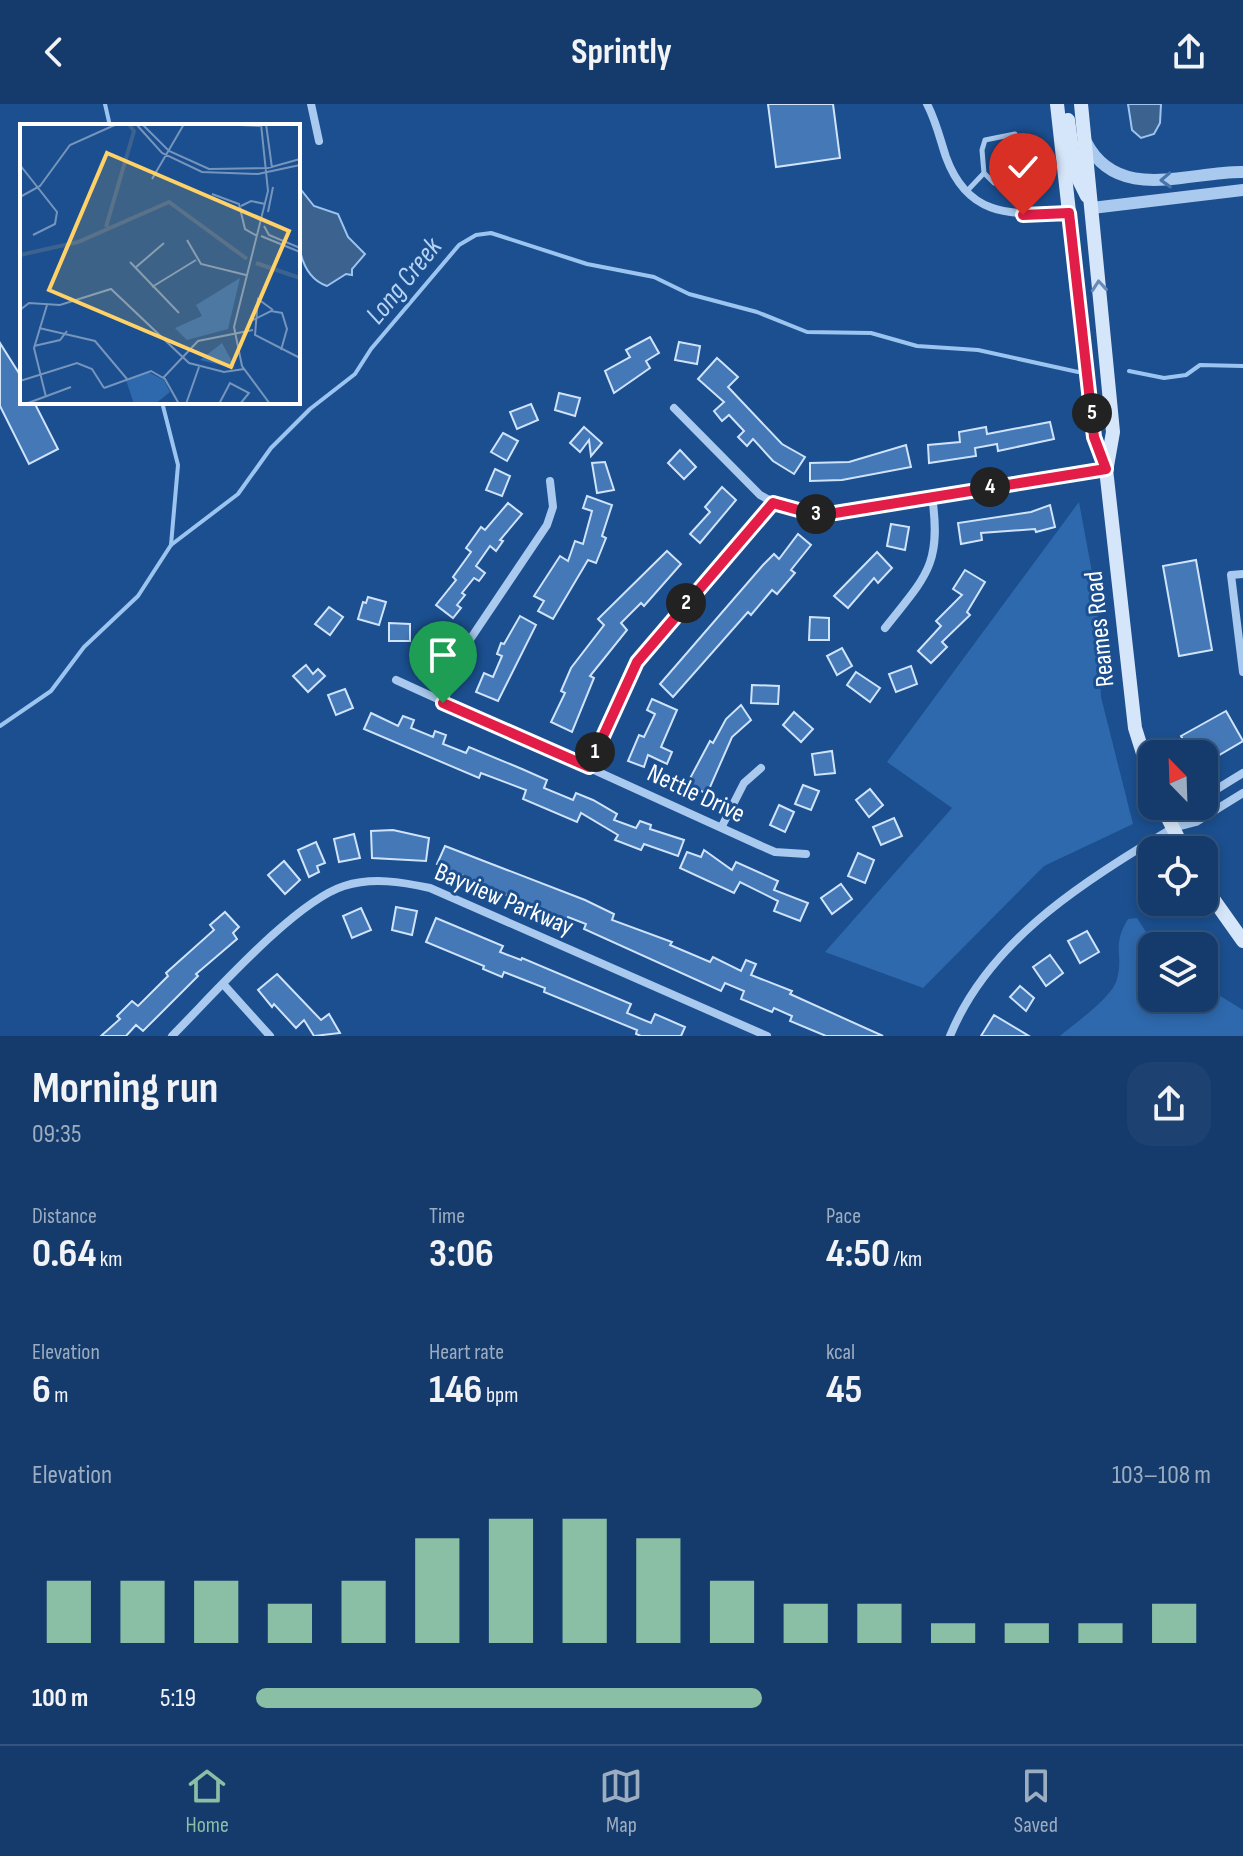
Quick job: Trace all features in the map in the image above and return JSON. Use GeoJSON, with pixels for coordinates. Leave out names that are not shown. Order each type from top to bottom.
{"type":"FeatureCollection","features":[{"type":"Feature","properties":{"kind":"main road","name":"Reames Road"},"geometry":{"type":"LineString","coordinates":[[1057,104],[1094,437],[1106,469],[1139,740]]}},
{"type":"Feature","properties":{"kind":"main road"},"geometry":{"type":"LineString","coordinates":[[1065,104],[1075,172],[1092,208]]}},
{"type":"Feature","properties":{"kind":"main road","name":"Reames Road"},"geometry":{"type":"LineString","coordinates":[[1081,104],[1113,432],[1106,469]]}},
{"type":"Feature","properties":{"kind":"main road"},"geometry":{"type":"LineString","coordinates":[[1069,213],[1079,231],[1087,309],[1106,363]]}},
{"type":"Feature","properties":{"kind":"main road"},"geometry":{"type":"LineString","coordinates":[[1169,820],[1177,836]]}},
{"type":"Feature","properties":{"kind":"main road"},"geometry":{"type":"LineString","coordinates":[[1218,906],[1243,941]]}},
{"type":"Feature","properties":{"kind":"street"},"geometry":{"type":"LineString","coordinates":[[311,104],[319,141]]}},
{"type":"Feature","properties":{"kind":"street"},"geometry":{"type":"LineString","coordinates":[[927,104],[952,170],[967,191],[990,208],[1012,214],[1069,213]]}},
{"type":"Feature","properties":{"kind":"street"},"geometry":{"type":"LineString","coordinates":[[1086,141],[1095,159],[1141,180],[1243,172]]}},
{"type":"Feature","properties":{"kind":"street"},"geometry":{"type":"LineString","coordinates":[[1092,208],[1243,190]]}},
{"type":"Feature","properties":{"kind":"street"},"geometry":{"type":"LineString","coordinates":[[674,408],[747,483],[773,503],[813,514],[1106,469]]}},
{"type":"Feature","properties":{"kind":"street"},"geometry":{"type":"LineString","coordinates":[[443,703],[469,641],[547,525],[553,507],[550,481]]}},
{"type":"Feature","properties":{"kind":"street"},"geometry":{"type":"LineString","coordinates":[[885,628],[933,559],[937,536],[932,496]]}},
{"type":"Feature","properties":{"kind":"street"},"geometry":{"type":"LineString","coordinates":[[589,767],[637,662],[773,503]]}},
{"type":"Feature","properties":{"kind":"street"},"geometry":{"type":"LineString","coordinates":[[1243,574],[1231,575],[1243,672]]}},
{"type":"Feature","properties":{"kind":"street","name":"Nettle Drive"},"geometry":{"type":"LineString","coordinates":[[396,680],[775,852],[806,854]]}},
{"type":"Feature","properties":{"kind":"street"},"geometry":{"type":"LineString","coordinates":[[722,826],[744,783],[761,768]]}},
{"type":"Feature","properties":{"kind":"street"},"geometry":{"type":"LineString","coordinates":[[1218,788],[1243,773]]}},
{"type":"Feature","properties":{"kind":"street"},"geometry":{"type":"LineString","coordinates":[[950,1036],[959,1013],[990,969],[1056,905],[1173,828],[1196,822],[1243,793]]}},
{"type":"Feature","properties":{"kind":"street"},"geometry":{"type":"LineString","coordinates":[[1173,828],[1179,820]]}},
{"type":"Feature","properties":{"kind":"street","name":"Bayview Parkway"},"geometry":{"type":"LineString","coordinates":[[172,1036],[303,907],[346,885],[400,881],[430,888],[767,1036]]}},
{"type":"Feature","properties":{"kind":"street"},"geometry":{"type":"LineString","coordinates":[[224,985],[270,1036]]}},
{"type":"Feature","properties":{"kind":"lane"},"geometry":{"type":"LineString","coordinates":[[967,191],[984,173],[982,145],[985,140],[1015,134],[1019,173],[1016,184],[994,183],[984,173]]}},
{"type":"Feature","properties":{"kind":"shaded area"},"geometry":{"type":"Polygon","coordinates":[[[1128,104],[1161,104],[1160,123],[1154,134],[1141,138],[1132,130],[1128,104]]]}},
{"type":"Feature","properties":{"kind":"shaded area"},"geometry":{"type":"Polygon","coordinates":[[[300,188],[314,206],[338,214],[348,237],[365,254],[352,269],[352,275],[346,274],[327,286],[315,279],[302,257],[300,188]]]}},
{"type":"Feature","properties":{"kind":"shaded area"},"geometry":{"type":"Polygon","coordinates":[[[1079,502],[1097,599],[1101,697],[1133,824],[1044,866],[923,988],[825,952],[952,808],[887,762],[1079,502]]]}},
{"type":"Feature","properties":{"kind":"shaded area"},"geometry":{"type":"Polygon","coordinates":[[[1137,918],[1146,932],[1138,932],[1138,1012],[1218,1012],[1218,995],[1243,1010],[1243,1036],[1060,1036],[1101,1002],[1114,986],[1119,970],[1120,937],[1128,919],[1137,918]]]}},
{"type":"Feature","properties":{"kind":"building"},"geometry":{"type":"Polygon","coordinates":[[[768,104],[833,104],[840,158],[776,167],[768,104]]]}},
{"type":"Feature","properties":{"kind":"building"},"geometry":{"type":"Polygon","coordinates":[[[650,337],[659,353],[646,361],[650,368],[614,393],[605,371],[630,357],[626,350],[650,337]]]}},
{"type":"Feature","properties":{"kind":"building"},"geometry":{"type":"Polygon","coordinates":[[[679,342],[700,346],[697,364],[675,360],[679,342]]]}},
{"type":"Feature","properties":{"kind":"building"},"geometry":{"type":"Polygon","coordinates":[[[0,343],[20,375],[20,404],[35,404],[58,449],[29,464],[0,406],[0,343]]]}},
{"type":"Feature","properties":{"kind":"building"},"geometry":{"type":"Polygon","coordinates":[[[717,358],[738,377],[728,387],[782,444],[805,457],[794,474],[773,461],[753,439],[747,446],[738,437],[744,431],[729,415],[722,421],[714,411],[724,402],[698,379],[717,358]]]}},
{"type":"Feature","properties":{"kind":"building"},"geometry":{"type":"Polygon","coordinates":[[[559,393],[580,398],[575,416],[555,410],[559,393]]]}},
{"type":"Feature","properties":{"kind":"building"},"geometry":{"type":"Polygon","coordinates":[[[531,404],[538,420],[517,429],[510,412],[531,404]]]}},
{"type":"Feature","properties":{"kind":"building"},"geometry":{"type":"Polygon","coordinates":[[[1050,422],[1054,439],[998,451],[997,444],[975,448],[976,456],[929,463],[928,445],[960,442],[959,432],[986,427],[987,434],[1050,422]]]}},
{"type":"Feature","properties":{"kind":"building"},"geometry":{"type":"Polygon","coordinates":[[[584,427],[602,443],[591,456],[589,440],[580,452],[570,443],[584,427]]]}},
{"type":"Feature","properties":{"kind":"building"},"geometry":{"type":"Polygon","coordinates":[[[503,433],[518,441],[507,461],[491,452],[503,433]]]}},
{"type":"Feature","properties":{"kind":"building"},"geometry":{"type":"Polygon","coordinates":[[[906,445],[911,467],[842,480],[810,481],[810,463],[849,462],[906,445]]]}},
{"type":"Feature","properties":{"kind":"building"},"geometry":{"type":"Polygon","coordinates":[[[680,450],[696,467],[684,479],[668,463],[680,450]]]}},
{"type":"Feature","properties":{"kind":"building"},"geometry":{"type":"Polygon","coordinates":[[[605,462],[614,490],[597,493],[592,463],[605,462]]]}},
{"type":"Feature","properties":{"kind":"building"},"geometry":{"type":"Polygon","coordinates":[[[495,469],[510,476],[502,496],[486,490],[495,469]]]}},
{"type":"Feature","properties":{"kind":"building"},"geometry":{"type":"Polygon","coordinates":[[[722,487],[736,500],[700,543],[690,534],[710,512],[705,507],[722,487]]]}},
{"type":"Feature","properties":{"kind":"building"},"geometry":{"type":"Polygon","coordinates":[[[587,496],[612,505],[602,536],[606,538],[596,563],[588,560],[553,619],[538,611],[544,601],[534,596],[560,556],[568,561],[575,541],[583,544],[592,511],[583,508],[587,496]]]}},
{"type":"Feature","properties":{"kind":"building"},"geometry":{"type":"Polygon","coordinates":[[[508,503],[522,514],[500,540],[503,541],[496,551],[490,546],[476,566],[485,573],[479,581],[474,578],[462,593],[465,595],[457,605],[461,608],[453,618],[436,605],[456,580],[453,577],[471,552],[466,548],[481,527],[485,530],[508,503]]]}},
{"type":"Feature","properties":{"kind":"building"},"geometry":{"type":"Polygon","coordinates":[[[1050,505],[1055,527],[1036,532],[1035,529],[981,533],[982,540],[961,544],[958,523],[1031,512],[1050,505]]]}},
{"type":"Feature","properties":{"kind":"building"},"geometry":{"type":"Polygon","coordinates":[[[891,524],[909,527],[905,550],[887,546],[891,524]]]}},
{"type":"Feature","properties":{"kind":"building"},"geometry":{"type":"Polygon","coordinates":[[[798,534],[811,545],[791,570],[795,573],[777,594],[772,590],[751,615],[748,612],[673,697],[660,684],[763,565],[774,554],[779,559],[798,534]]]}},
{"type":"Feature","properties":{"kind":"building"},"geometry":{"type":"Polygon","coordinates":[[[667,551],[681,564],[644,606],[641,603],[621,623],[627,630],[590,676],[594,678],[572,732],[551,722],[565,693],[561,691],[571,668],[604,625],[598,619],[667,551]]]}},
{"type":"Feature","properties":{"kind":"building"},"geometry":{"type":"Polygon","coordinates":[[[877,552],[892,568],[878,583],[874,578],[848,608],[834,596],[877,552]]]}},
{"type":"Feature","properties":{"kind":"building"},"geometry":{"type":"Polygon","coordinates":[[[1196,560],[1212,650],[1179,656],[1163,566],[1196,560]]]}},
{"type":"Feature","properties":{"kind":"building"},"geometry":{"type":"Polygon","coordinates":[[[965,570],[985,582],[967,612],[970,615],[942,642],[947,647],[931,663],[918,651],[941,626],[936,621],[962,595],[953,589],[965,570]]]}},
{"type":"Feature","properties":{"kind":"building"},"geometry":{"type":"Polygon","coordinates":[[[368,597],[386,602],[379,625],[358,619],[363,602],[366,603],[368,597]]]}},
{"type":"Feature","properties":{"kind":"building"},"geometry":{"type":"Polygon","coordinates":[[[329,607],[343,617],[330,635],[315,624],[329,607]]]}},
{"type":"Feature","properties":{"kind":"building"},"geometry":{"type":"Polygon","coordinates":[[[520,616],[536,625],[498,701],[476,692],[484,673],[493,677],[502,656],[497,654],[501,643],[504,644],[520,616]]]}},
{"type":"Feature","properties":{"kind":"building"},"geometry":{"type":"Polygon","coordinates":[[[810,617],[829,618],[829,640],[809,640],[810,617]]]}},
{"type":"Feature","properties":{"kind":"building"},"geometry":{"type":"Polygon","coordinates":[[[389,623],[410,624],[410,641],[389,641],[389,623]]]}},
{"type":"Feature","properties":{"kind":"building"},"geometry":{"type":"Polygon","coordinates":[[[428,630],[443,637],[435,654],[420,647],[428,630]]]}},
{"type":"Feature","properties":{"kind":"building"},"geometry":{"type":"Polygon","coordinates":[[[842,648],[852,666],[837,675],[827,656],[842,648]]]}},
{"type":"Feature","properties":{"kind":"building"},"geometry":{"type":"Polygon","coordinates":[[[306,665],[313,674],[318,669],[325,676],[308,692],[293,676],[306,665]]]}},
{"type":"Feature","properties":{"kind":"building"},"geometry":{"type":"Polygon","coordinates":[[[911,666],[917,684],[896,692],[889,674],[911,666]]]}},
{"type":"Feature","properties":{"kind":"building"},"geometry":{"type":"Polygon","coordinates":[[[856,672],[880,688],[870,702],[847,685],[856,672]]]}},
{"type":"Feature","properties":{"kind":"building"},"geometry":{"type":"Polygon","coordinates":[[[752,685],[779,686],[778,704],[751,703],[752,685]]]}},
{"type":"Feature","properties":{"kind":"building"},"geometry":{"type":"Polygon","coordinates":[[[345,689],[353,708],[336,715],[328,695],[345,689]]]}},
{"type":"Feature","properties":{"kind":"building"},"geometry":{"type":"Polygon","coordinates":[[[652,699],[677,710],[661,747],[672,752],[667,764],[648,755],[644,767],[628,761],[639,735],[644,737],[655,714],[647,710],[652,699]]]}},
{"type":"Feature","properties":{"kind":"building"},"geometry":{"type":"Polygon","coordinates":[[[741,705],[751,720],[732,737],[707,794],[687,784],[710,741],[713,743],[726,719],[741,705]]]}},
{"type":"Feature","properties":{"kind":"building"},"geometry":{"type":"Polygon","coordinates":[[[1226,711],[1243,741],[1218,756],[1218,740],[1183,740],[1181,736],[1226,711]]]}},
{"type":"Feature","properties":{"kind":"building"},"geometry":{"type":"Polygon","coordinates":[[[794,712],[813,729],[801,742],[783,725],[794,712]]]}},
{"type":"Feature","properties":{"kind":"building"},"geometry":{"type":"Polygon","coordinates":[[[371,713],[398,726],[403,716],[414,720],[411,728],[433,737],[435,731],[446,735],[443,744],[466,753],[469,747],[522,769],[547,780],[544,788],[573,800],[576,793],[593,800],[617,814],[614,820],[636,828],[640,821],[651,825],[650,829],[684,840],[678,856],[644,844],[641,850],[615,840],[618,835],[581,813],[577,822],[523,799],[526,790],[481,773],[479,778],[364,729],[371,713]]]}},
{"type":"Feature","properties":{"kind":"building"},"geometry":{"type":"Polygon","coordinates":[[[832,751],[835,773],[815,775],[812,754],[832,751]]]}},
{"type":"Feature","properties":{"kind":"building"},"geometry":{"type":"Polygon","coordinates":[[[803,785],[819,791],[811,810],[795,804],[803,785]]]}},
{"type":"Feature","properties":{"kind":"building"},"geometry":{"type":"Polygon","coordinates":[[[870,789],[883,805],[869,817],[856,800],[870,789]]]}},
{"type":"Feature","properties":{"kind":"building"},"geometry":{"type":"Polygon","coordinates":[[[779,805],[794,812],[785,832],[770,825],[779,805]]]}},
{"type":"Feature","properties":{"kind":"building"},"geometry":{"type":"Polygon","coordinates":[[[894,818],[902,836],[881,845],[873,827],[894,818]]]}},
{"type":"Feature","properties":{"kind":"building"},"geometry":{"type":"Polygon","coordinates":[[[393,830],[429,838],[426,861],[372,858],[371,831],[393,830]]]}},
{"type":"Feature","properties":{"kind":"building"},"geometry":{"type":"Polygon","coordinates":[[[354,834],[360,858],[339,862],[334,839],[354,834]]]}},
{"type":"Feature","properties":{"kind":"building"},"geometry":{"type":"Polygon","coordinates":[[[316,842],[325,863],[317,866],[319,872],[309,877],[298,850],[316,842]]]}},
{"type":"Feature","properties":{"kind":"building"},"geometry":{"type":"Polygon","coordinates":[[[445,846],[585,900],[614,914],[612,920],[672,942],[670,945],[710,962],[713,957],[741,971],[746,960],[756,964],[751,975],[792,991],[790,994],[883,1036],[826,1036],[790,1021],[792,1016],[774,1008],[772,1012],[741,999],[744,991],[725,983],[721,991],[584,929],[586,924],[568,917],[566,922],[437,864],[445,846]]]}},
{"type":"Feature","properties":{"kind":"building"},"geometry":{"type":"Polygon","coordinates":[[[704,850],[732,870],[736,862],[778,881],[774,890],[808,903],[800,921],[774,911],[778,901],[740,882],[734,893],[680,868],[687,852],[701,857],[704,850]]]}},
{"type":"Feature","properties":{"kind":"building"},"geometry":{"type":"Polygon","coordinates":[[[858,853],[874,860],[865,883],[848,876],[858,853]]]}},
{"type":"Feature","properties":{"kind":"building"},"geometry":{"type":"Polygon","coordinates":[[[284,861],[300,880],[285,894],[268,875],[284,861]]]}},
{"type":"Feature","properties":{"kind":"building"},"geometry":{"type":"Polygon","coordinates":[[[841,884],[852,899],[832,914],[821,898],[841,884]]]}},
{"type":"Feature","properties":{"kind":"building"},"geometry":{"type":"Polygon","coordinates":[[[396,907],[417,911],[412,935],[392,930],[396,907]]]}},
{"type":"Feature","properties":{"kind":"building"},"geometry":{"type":"Polygon","coordinates":[[[361,908],[371,930],[352,938],[343,916],[361,908]]]}},
{"type":"Feature","properties":{"kind":"building"},"geometry":{"type":"Polygon","coordinates":[[[225,912],[239,927],[233,933],[237,939],[196,974],[198,976],[143,1031],[136,1025],[126,1036],[101,1036],[120,1019],[117,1016],[132,1001],[138,1006],[168,976],[166,973],[214,930],[210,925],[225,912]]]}},
{"type":"Feature","properties":{"kind":"building"},"geometry":{"type":"Polygon","coordinates":[[[436,918],[503,946],[500,952],[522,958],[631,1004],[627,1013],[651,1023],[655,1014],[685,1027],[681,1036],[641,1036],[636,1034],[637,1030],[544,992],[545,988],[504,972],[502,977],[483,969],[484,966],[426,942],[436,918]]]}},
{"type":"Feature","properties":{"kind":"building"},"geometry":{"type":"Polygon","coordinates":[[[1087,931],[1099,952],[1080,963],[1068,941],[1087,931]]]}},
{"type":"Feature","properties":{"kind":"building"},"geometry":{"type":"Polygon","coordinates":[[[1050,955],[1063,973],[1046,986],[1033,967],[1050,955]]]}},
{"type":"Feature","properties":{"kind":"building"},"geometry":{"type":"Polygon","coordinates":[[[277,974],[321,1020],[329,1014],[340,1033],[314,1036],[304,1020],[296,1028],[274,1004],[272,1007],[258,990],[277,974]]]}},
{"type":"Feature","properties":{"kind":"building"},"geometry":{"type":"Polygon","coordinates":[[[1020,986],[1034,998],[1026,1011],[1010,997],[1020,986]]]}},
{"type":"Feature","properties":{"kind":"building"},"geometry":{"type":"Polygon","coordinates":[[[994,1015],[1029,1036],[981,1036],[994,1015]]]}},
{"type":"Feature","properties":{"kind":"waterway"},"geometry":{"type":"LineString","coordinates":[[105,104],[110,124]]}},
{"type":"Feature","properties":{"kind":"waterway","name":"Long Creek"},"geometry":{"type":"LineString","coordinates":[[0,726],[51,691],[84,647],[138,596],[171,545],[238,494],[271,448],[310,409],[355,374],[371,349],[459,245],[476,235],[491,233],[587,264],[654,277],[689,294],[757,312],[807,332],[871,333],[917,346],[978,350],[1078,372]]}},
{"type":"Feature","properties":{"kind":"waterway","name":"Long Creek"},"geometry":{"type":"LineString","coordinates":[[1129,371],[1164,378],[1186,375],[1200,365],[1243,366]]}},
{"type":"Feature","properties":{"kind":"waterway"},"geometry":{"type":"LineString","coordinates":[[163,404],[178,465],[171,545]]}},
{"type":"Feature","properties":{"kind":"route"},"geometry":{"type":"LineString","coordinates":[[443,703],[589,767],[637,662],[773,503],[813,514],[835,513],[1106,469],[1094,437],[1069,213],[1023,215]]}}]}
